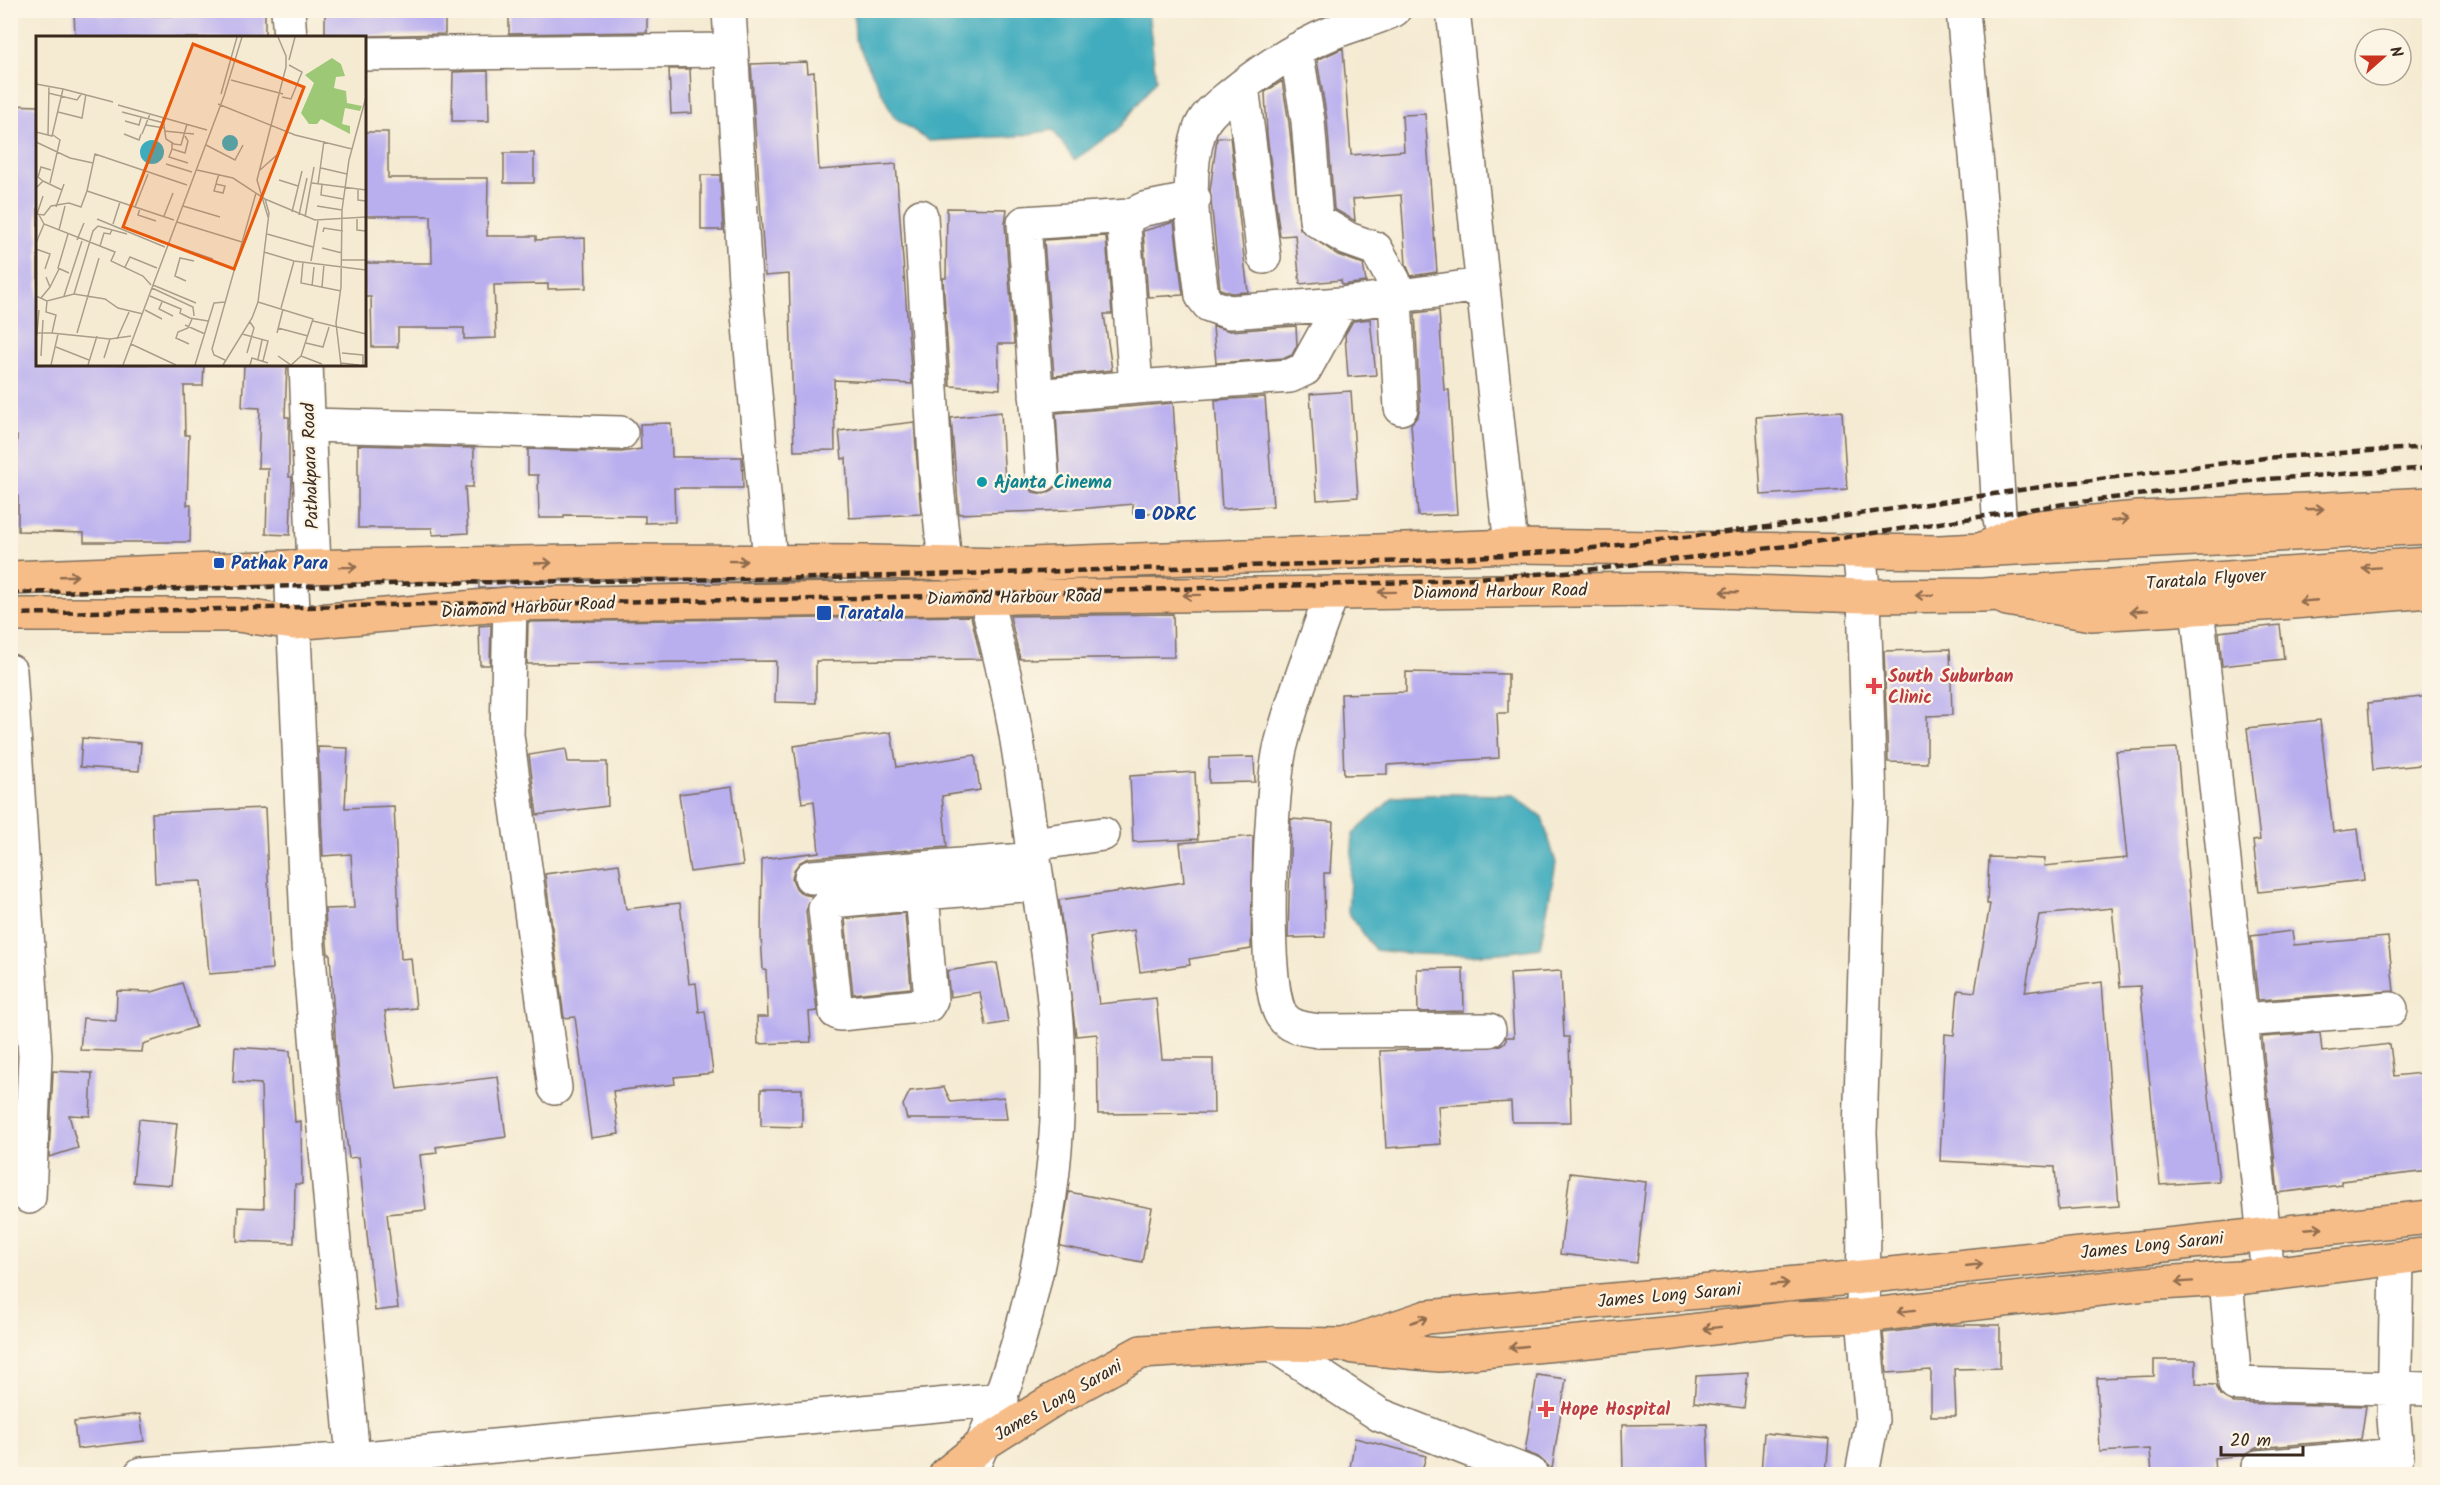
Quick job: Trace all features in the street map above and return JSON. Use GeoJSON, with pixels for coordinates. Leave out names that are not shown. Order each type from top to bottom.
{"type":"FeatureCollection","features":[{"type":"Feature","properties":{"kind":"main road"},"geometry":{"type":"LineString","coordinates":[[1993,544],[2026,528],[2139,518],[2430,504]]}},
{"type":"Feature","properties":{"kind":"main road"},"geometry":{"type":"LineString","coordinates":[[1993,544],[2198,539],[2430,527]]}},
{"type":"Feature","properties":{"kind":"main road","name":"Diamond Harbour Road"},"geometry":{"type":"LineString","coordinates":[[10,578],[302,567],[629,561],[1005,565],[1511,546],[1939,552],[1993,544]]}},
{"type":"Feature","properties":{"kind":"main road","name":"Taratala Flyover"},"geometry":{"type":"LineString","coordinates":[[1983,595],[2430,564]]}},
{"type":"Feature","properties":{"kind":"main road","name":"Diamond Harbour Road"},"geometry":{"type":"LineString","coordinates":[[10,615],[237,615],[294,623],[510,604],[1659,589],[1864,596],[1983,595]]}},
{"type":"Feature","properties":{"kind":"main road"},"geometry":{"type":"LineString","coordinates":[[1983,595],[2091,614],[2430,591]]}},
{"type":"Feature","properties":{"kind":"main road","name":"James Long Sarani"},"geometry":{"type":"LineString","coordinates":[[946,1474],[983,1444],[1079,1383],[1141,1352],[1272,1344],[1344,1346],[1427,1317],[1862,1277],[2430,1217]]}},
{"type":"Feature","properties":{"kind":"main road"},"geometry":{"type":"LineString","coordinates":[[1344,1346],[1440,1355],[1675,1333],[1790,1318],[1863,1316],[2031,1296],[2226,1279],[2430,1254]]}},
{"type":"Feature","properties":{"kind":"street"},"geometry":{"type":"LineString","coordinates":[[288,10],[290,36]]}},
{"type":"Feature","properties":{"kind":"street"},"geometry":{"type":"LineString","coordinates":[[729,10],[745,281],[770,561]]}},
{"type":"Feature","properties":{"kind":"street"},"geometry":{"type":"LineString","coordinates":[[1453,10],[1480,285],[1511,546]]}},
{"type":"Feature","properties":{"kind":"street"},"geometry":{"type":"LineString","coordinates":[[1963,10],[1983,234],[1998,504],[1993,544]]}},
{"type":"Feature","properties":{"kind":"street"},"geometry":{"type":"LineString","coordinates":[[1391,11],[1333,21],[1296,50],[1242,86],[1212,111],[1200,130],[1193,162],[1202,296],[1209,305],[1229,312],[1341,304],[1480,285]]}},
{"type":"Feature","properties":{"kind":"street"},"geometry":{"type":"LineString","coordinates":[[366,54],[732,50]]}},
{"type":"Feature","properties":{"kind":"street"},"geometry":{"type":"LineString","coordinates":[[1296,50],[1308,121],[1316,220],[1348,239],[1376,249],[1394,281],[1401,408]]}},
{"type":"Feature","properties":{"kind":"street"},"geometry":{"type":"LineString","coordinates":[[1242,86],[1264,257]]}},
{"type":"Feature","properties":{"kind":"street"},"geometry":{"type":"LineString","coordinates":[[1042,475],[1024,223],[1129,216],[1144,209],[1194,199]]}},
{"type":"Feature","properties":{"kind":"street"},"geometry":{"type":"LineString","coordinates":[[921,216],[936,475],[945,564]]}},
{"type":"Feature","properties":{"kind":"street"},"geometry":{"type":"LineString","coordinates":[[1129,216],[1124,228],[1124,242],[1136,387]]}},
{"type":"Feature","properties":{"kind":"street"},"geometry":{"type":"LineString","coordinates":[[1036,396],[1290,376],[1305,369],[1341,304]]}},
{"type":"Feature","properties":{"kind":"street","name":"Pathakpara Road"},"geometry":{"type":"LineString","coordinates":[[306,366],[308,425],[302,567],[294,623],[308,945],[353,1459]]}},
{"type":"Feature","properties":{"kind":"street"},"geometry":{"type":"LineString","coordinates":[[308,425],[621,433]]}},
{"type":"Feature","properties":{"kind":"street"},"geometry":{"type":"LineString","coordinates":[[1859,551],[1864,596],[1870,802],[1860,1132],[1864,1223],[1863,1316],[1872,1421],[1862,1474]]}},
{"type":"Feature","properties":{"kind":"street"},"geometry":{"type":"LineString","coordinates":[[1332,593],[1280,752],[1267,903],[1275,1003],[1282,1018],[1300,1029],[1318,1031],[1489,1030]]}},
{"type":"Feature","properties":{"kind":"street"},"geometry":{"type":"LineString","coordinates":[[970,1474],[1002,1399],[1029,1310],[1054,1163],[1059,1072],[1053,986],[1035,862],[1011,706],[986,597]]}},
{"type":"Feature","properties":{"kind":"street"},"geometry":{"type":"LineString","coordinates":[[510,604],[507,735],[555,1088]]}},
{"type":"Feature","properties":{"kind":"street"},"geometry":{"type":"LineString","coordinates":[[2197,607],[2268,1274]]}},
{"type":"Feature","properties":{"kind":"street"},"geometry":{"type":"LineString","coordinates":[[10,671],[35,1056],[29,1197]]}},
{"type":"Feature","properties":{"kind":"street"},"geometry":{"type":"LineString","coordinates":[[922,894],[1035,862],[1103,834]]}},
{"type":"Feature","properties":{"kind":"street"},"geometry":{"type":"LineString","coordinates":[[811,877],[1035,862]]}},
{"type":"Feature","properties":{"kind":"street"},"geometry":{"type":"LineString","coordinates":[[2241,1020],[2391,1009]]}},
{"type":"Feature","properties":{"kind":"street"},"geometry":{"type":"LineString","coordinates":[[2258,1467],[2397,1455],[2395,1388],[2397,1259]]}},
{"type":"Feature","properties":{"kind":"street"},"geometry":{"type":"LineString","coordinates":[[2226,1279],[2235,1384],[2430,1389]]}},
{"type":"Feature","properties":{"kind":"street"},"geometry":{"type":"LineString","coordinates":[[1272,1344],[1380,1415],[1531,1474]]}},
{"type":"Feature","properties":{"kind":"street"},"geometry":{"type":"LineString","coordinates":[[141,1474],[353,1459],[1002,1399]]}},
{"type":"Feature","properties":{"kind":"water"},"geometry":{"type":"Polygon","coordinates":[[[854,11],[1148,11],[1156,80],[1118,130],[1074,160],[1053,130],[1017,136],[929,141],[894,117],[855,39],[854,11]]]}},
{"type":"Feature","properties":{"kind":"water"},"geometry":{"type":"Polygon","coordinates":[[[1446,794],[1513,795],[1542,817],[1556,863],[1540,948],[1458,955],[1375,950],[1348,912],[1353,834],[1394,797],[1446,794]]]}},
{"type":"Feature","properties":{"kind":"building"},"geometry":{"type":"Polygon","coordinates":[[[74,10],[97,10],[98,15],[200,16],[200,10],[265,10],[265,36],[75,36],[74,10]]]}},
{"type":"Feature","properties":{"kind":"building"},"geometry":{"type":"Polygon","coordinates":[[[325,10],[445,10],[445,34],[325,36],[325,10]]]}},
{"type":"Feature","properties":{"kind":"building"},"geometry":{"type":"Polygon","coordinates":[[[509,10],[647,10],[647,32],[509,34],[509,10]]]}},
{"type":"Feature","properties":{"kind":"building"},"geometry":{"type":"Polygon","coordinates":[[[1343,48],[1351,155],[1404,151],[1402,115],[1425,114],[1437,272],[1411,276],[1406,264],[1401,195],[1353,199],[1355,221],[1334,209],[1327,119],[1317,60],[1343,48]]]}},
{"type":"Feature","properties":{"kind":"building"},"geometry":{"type":"Polygon","coordinates":[[[807,62],[808,73],[814,72],[819,170],[896,164],[912,384],[834,380],[835,450],[794,451],[789,274],[765,276],[751,64],[807,62]]]}},
{"type":"Feature","properties":{"kind":"building"},"geometry":{"type":"Polygon","coordinates":[[[669,69],[690,69],[692,113],[671,114],[669,69]]]}},
{"type":"Feature","properties":{"kind":"building"},"geometry":{"type":"Polygon","coordinates":[[[488,71],[489,121],[452,121],[453,72],[488,71]]]}},
{"type":"Feature","properties":{"kind":"building"},"geometry":{"type":"Polygon","coordinates":[[[1282,81],[1289,123],[1300,229],[1338,255],[1363,264],[1366,282],[1342,285],[1341,280],[1300,284],[1295,235],[1280,236],[1267,135],[1265,92],[1282,81]]]}},
{"type":"Feature","properties":{"kind":"building"},"geometry":{"type":"Polygon","coordinates":[[[10,105],[36,106],[36,366],[204,366],[203,386],[184,386],[185,435],[189,435],[187,505],[191,505],[190,542],[84,542],[84,533],[18,531],[18,496],[14,495],[17,436],[10,436],[10,105]]]}},
{"type":"Feature","properties":{"kind":"building"},"geometry":{"type":"Polygon","coordinates":[[[366,132],[388,132],[388,178],[488,178],[487,236],[536,236],[536,240],[585,238],[586,288],[548,289],[548,284],[494,285],[496,338],[464,339],[464,328],[398,328],[398,347],[372,347],[371,297],[366,297],[366,263],[432,263],[431,216],[366,216],[366,132]]]}},
{"type":"Feature","properties":{"kind":"building"},"geometry":{"type":"Polygon","coordinates":[[[1230,137],[1248,292],[1232,293],[1220,289],[1210,191],[1217,138],[1230,137]]]}},
{"type":"Feature","properties":{"kind":"building"},"geometry":{"type":"Polygon","coordinates":[[[504,153],[534,153],[534,183],[504,183],[504,153]]]}},
{"type":"Feature","properties":{"kind":"building"},"geometry":{"type":"Polygon","coordinates":[[[701,175],[720,175],[723,230],[701,230],[701,175]]]}},
{"type":"Feature","properties":{"kind":"building"},"geometry":{"type":"Polygon","coordinates":[[[947,208],[1007,209],[1005,224],[1014,344],[998,344],[1000,389],[950,386],[943,278],[946,278],[947,208]]]}},
{"type":"Feature","properties":{"kind":"building"},"geometry":{"type":"Polygon","coordinates":[[[1174,222],[1183,295],[1148,297],[1143,231],[1174,222]]]}},
{"type":"Feature","properties":{"kind":"building"},"geometry":{"type":"Polygon","coordinates":[[[1106,236],[1112,314],[1104,314],[1112,370],[1054,376],[1044,240],[1106,236]]]}},
{"type":"Feature","properties":{"kind":"building"},"geometry":{"type":"Polygon","coordinates":[[[1439,310],[1444,390],[1449,390],[1457,514],[1418,516],[1411,424],[1418,416],[1420,407],[1415,313],[1439,310]]]}},
{"type":"Feature","properties":{"kind":"building"},"geometry":{"type":"Polygon","coordinates":[[[1370,319],[1376,375],[1348,377],[1345,335],[1353,321],[1370,319]]]}},
{"type":"Feature","properties":{"kind":"building"},"geometry":{"type":"Polygon","coordinates":[[[1213,326],[1230,331],[1296,326],[1297,345],[1292,355],[1285,358],[1216,363],[1213,326]]]}},
{"type":"Feature","properties":{"kind":"building"},"geometry":{"type":"Polygon","coordinates":[[[244,366],[287,366],[285,417],[289,417],[289,477],[292,477],[290,535],[266,534],[268,468],[258,468],[260,408],[242,407],[244,366]]]}},
{"type":"Feature","properties":{"kind":"building"},"geometry":{"type":"Polygon","coordinates":[[[1351,391],[1358,497],[1317,500],[1310,394],[1351,391]]]}},
{"type":"Feature","properties":{"kind":"building"},"geometry":{"type":"Polygon","coordinates":[[[1265,397],[1273,506],[1222,509],[1215,400],[1265,397]]]}},
{"type":"Feature","properties":{"kind":"building"},"geometry":{"type":"Polygon","coordinates":[[[1173,403],[1180,511],[1133,514],[1133,504],[1068,510],[959,514],[951,418],[1001,412],[1005,482],[1025,482],[1033,492],[1044,494],[1053,490],[1060,481],[1056,413],[1173,403]]]}},
{"type":"Feature","properties":{"kind":"building"},"geometry":{"type":"Polygon","coordinates":[[[1842,411],[1847,489],[1761,495],[1756,417],[1842,411]]]}},
{"type":"Feature","properties":{"kind":"building"},"geometry":{"type":"Polygon","coordinates":[[[914,422],[921,514],[849,518],[846,458],[842,459],[839,431],[914,422]]]}},
{"type":"Feature","properties":{"kind":"building"},"geometry":{"type":"Polygon","coordinates":[[[671,423],[672,457],[742,457],[743,488],[674,488],[675,522],[645,523],[645,516],[564,515],[564,518],[539,518],[538,475],[528,475],[528,449],[621,452],[641,449],[640,424],[671,423]]]}},
{"type":"Feature","properties":{"kind":"building"},"geometry":{"type":"Polygon","coordinates":[[[358,445],[474,448],[473,487],[465,487],[468,533],[433,535],[432,528],[358,528],[358,445]]]}},
{"type":"Feature","properties":{"kind":"building"},"geometry":{"type":"Polygon","coordinates":[[[834,581],[479,588],[479,582],[834,581]]]}},
{"type":"Feature","properties":{"kind":"building"},"geometry":{"type":"Polygon","coordinates":[[[1173,614],[1174,657],[1020,659],[1010,616],[1173,614]]]}},
{"type":"Feature","properties":{"kind":"building"},"geometry":{"type":"Polygon","coordinates":[[[971,616],[981,659],[816,661],[816,703],[775,702],[776,661],[527,664],[528,622],[971,616]]]}},
{"type":"Feature","properties":{"kind":"building"},"geometry":{"type":"Polygon","coordinates":[[[491,625],[490,665],[480,665],[479,626],[491,625]]]}},
{"type":"Feature","properties":{"kind":"building"},"geometry":{"type":"Polygon","coordinates":[[[2280,625],[2284,659],[2222,666],[2219,632],[2280,625]]]}},
{"type":"Feature","properties":{"kind":"building"},"geometry":{"type":"Polygon","coordinates":[[[1950,649],[1952,715],[1927,716],[1927,763],[1888,762],[1884,651],[1950,649]]]}},
{"type":"Feature","properties":{"kind":"building"},"geometry":{"type":"Polygon","coordinates":[[[1406,672],[1508,674],[1508,713],[1497,713],[1499,758],[1387,765],[1387,774],[1344,775],[1341,694],[1406,692],[1406,672]]]}},
{"type":"Feature","properties":{"kind":"building"},"geometry":{"type":"Polygon","coordinates":[[[2430,696],[2430,764],[2373,770],[2368,703],[2430,696]]]}},
{"type":"Feature","properties":{"kind":"building"},"geometry":{"type":"Polygon","coordinates":[[[2320,720],[2333,832],[2358,829],[2364,880],[2259,892],[2253,841],[2260,840],[2247,728],[2320,720]]]}},
{"type":"Feature","properties":{"kind":"building"},"geometry":{"type":"Polygon","coordinates":[[[891,732],[897,767],[975,755],[980,790],[942,796],[947,847],[809,858],[800,862],[794,870],[792,879],[802,894],[812,896],[806,911],[817,1011],[809,1012],[811,1042],[758,1044],[757,1017],[768,1017],[766,970],[763,970],[761,935],[762,859],[819,852],[814,801],[802,803],[794,746],[891,732]]]}},
{"type":"Feature","properties":{"kind":"building"},"geometry":{"type":"Polygon","coordinates":[[[82,738],[141,743],[139,771],[80,767],[82,738]]]}},
{"type":"Feature","properties":{"kind":"building"},"geometry":{"type":"Polygon","coordinates":[[[318,747],[348,748],[345,808],[394,806],[401,959],[411,958],[416,1008],[385,1011],[397,1089],[498,1077],[506,1137],[436,1147],[437,1153],[420,1155],[426,1210],[387,1214],[398,1308],[375,1311],[359,1157],[349,1158],[337,1066],[325,909],[354,908],[351,854],[323,856],[318,747]]]}},
{"type":"Feature","properties":{"kind":"building"},"geometry":{"type":"Polygon","coordinates":[[[2177,748],[2201,1027],[2219,1181],[2160,1185],[2140,986],[2120,987],[2112,908],[2039,915],[2025,992],[2102,982],[2119,1206],[2058,1210],[2055,1167],[1940,1161],[1945,1034],[1954,1035],[1958,990],[1975,992],[1990,904],[1987,904],[1989,857],[2045,859],[2044,866],[2127,858],[2116,751],[2177,748]]]}},
{"type":"Feature","properties":{"kind":"building"},"geometry":{"type":"Polygon","coordinates":[[[566,749],[568,762],[607,762],[608,806],[537,815],[529,755],[566,749]]]}},
{"type":"Feature","properties":{"kind":"building"},"geometry":{"type":"Polygon","coordinates":[[[1254,757],[1255,782],[1209,783],[1209,758],[1254,757]]]}},
{"type":"Feature","properties":{"kind":"building"},"geometry":{"type":"Polygon","coordinates":[[[1195,772],[1198,839],[1133,842],[1130,776],[1195,772]]]}},
{"type":"Feature","properties":{"kind":"building"},"geometry":{"type":"Polygon","coordinates":[[[732,787],[743,865],[690,872],[679,794],[732,787]]]}},
{"type":"Feature","properties":{"kind":"building"},"geometry":{"type":"Polygon","coordinates":[[[265,808],[272,969],[209,974],[201,881],[155,883],[152,813],[265,808]]]}},
{"type":"Feature","properties":{"kind":"building"},"geometry":{"type":"Polygon","coordinates":[[[1291,819],[1333,822],[1330,873],[1324,873],[1325,937],[1288,938],[1291,819]]]}},
{"type":"Feature","properties":{"kind":"building"},"geometry":{"type":"Polygon","coordinates":[[[1253,836],[1251,949],[1189,959],[1190,965],[1140,972],[1134,930],[1090,937],[1099,1004],[1156,998],[1162,1059],[1213,1059],[1214,1113],[1098,1114],[1097,1034],[1076,1036],[1059,900],[1184,882],[1180,843],[1253,836]]]}},
{"type":"Feature","properties":{"kind":"building"},"geometry":{"type":"Polygon","coordinates":[[[619,864],[626,909],[680,903],[689,984],[696,983],[699,1012],[705,1011],[713,1073],[674,1077],[675,1084],[613,1091],[619,1134],[591,1138],[575,1017],[564,1018],[545,874],[619,864]]]}},
{"type":"Feature","properties":{"kind":"building"},"geometry":{"type":"Polygon","coordinates":[[[905,913],[911,988],[853,994],[845,919],[905,913]]]}},
{"type":"Feature","properties":{"kind":"building"},"geometry":{"type":"Polygon","coordinates":[[[2292,931],[2294,945],[2388,937],[2394,991],[2258,1000],[2251,936],[2292,931]]]}},
{"type":"Feature","properties":{"kind":"building"},"geometry":{"type":"Polygon","coordinates":[[[997,963],[1008,1022],[986,1026],[980,992],[950,997],[947,971],[997,963]]]}},
{"type":"Feature","properties":{"kind":"building"},"geometry":{"type":"Polygon","coordinates":[[[1463,968],[1464,1011],[1418,1012],[1417,969],[1463,968]]]}},
{"type":"Feature","properties":{"kind":"building"},"geometry":{"type":"Polygon","coordinates":[[[1561,971],[1564,1037],[1569,1037],[1571,1122],[1512,1122],[1511,1102],[1438,1106],[1441,1144],[1386,1148],[1380,1051],[1498,1046],[1506,1042],[1506,1037],[1514,1037],[1510,974],[1561,971]]]}},
{"type":"Feature","properties":{"kind":"building"},"geometry":{"type":"Polygon","coordinates":[[[182,983],[196,1027],[143,1044],[142,1052],[80,1050],[83,1018],[116,1021],[117,991],[152,992],[182,983]]]}},
{"type":"Feature","properties":{"kind":"building"},"geometry":{"type":"Polygon","coordinates":[[[2320,1033],[2322,1052],[2390,1044],[2394,1076],[2430,1072],[2430,1171],[2341,1181],[2341,1185],[2278,1193],[2262,1037],[2320,1033]]]}},
{"type":"Feature","properties":{"kind":"building"},"geometry":{"type":"Polygon","coordinates":[[[235,1047],[290,1051],[295,1122],[301,1121],[302,1184],[295,1184],[294,1243],[237,1241],[238,1207],[264,1208],[261,1084],[233,1082],[235,1047]]]}},
{"type":"Feature","properties":{"kind":"building"},"geometry":{"type":"Polygon","coordinates":[[[53,1071],[92,1073],[90,1116],[69,1115],[78,1148],[49,1157],[53,1071]]]}},
{"type":"Feature","properties":{"kind":"building"},"geometry":{"type":"Polygon","coordinates":[[[944,1087],[951,1102],[1004,1097],[1007,1119],[907,1119],[903,1105],[910,1091],[944,1087]]]}},
{"type":"Feature","properties":{"kind":"building"},"geometry":{"type":"Polygon","coordinates":[[[761,1089],[802,1089],[802,1127],[761,1126],[761,1089]]]}},
{"type":"Feature","properties":{"kind":"building"},"geometry":{"type":"Polygon","coordinates":[[[139,1119],[177,1123],[171,1185],[133,1182],[139,1119]]]}},
{"type":"Feature","properties":{"kind":"building"},"geometry":{"type":"Polygon","coordinates":[[[1570,1173],[1646,1182],[1637,1263],[1560,1254],[1570,1173]]]}},
{"type":"Feature","properties":{"kind":"building"},"geometry":{"type":"Polygon","coordinates":[[[1069,1192],[1152,1208],[1142,1262],[1060,1246],[1069,1192]]]}},
{"type":"Feature","properties":{"kind":"building"},"geometry":{"type":"Polygon","coordinates":[[[1949,1325],[2000,1325],[2000,1368],[1954,1369],[1956,1416],[1931,1416],[1931,1370],[1887,1373],[1883,1333],[1949,1325]]]}},
{"type":"Feature","properties":{"kind":"building"},"geometry":{"type":"Polygon","coordinates":[[[2154,1360],[2196,1360],[2196,1384],[2216,1385],[2220,1395],[2234,1403],[2366,1406],[2361,1439],[2256,1448],[2244,1455],[2214,1458],[2215,1474],[2152,1474],[2150,1449],[2100,1452],[2097,1378],[2154,1376],[2154,1360]]]}},
{"type":"Feature","properties":{"kind":"building"},"geometry":{"type":"Polygon","coordinates":[[[1748,1373],[1744,1408],[1694,1402],[1696,1376],[1748,1373]]]}},
{"type":"Feature","properties":{"kind":"building"},"geometry":{"type":"Polygon","coordinates":[[[1537,1375],[1566,1379],[1552,1469],[1538,1457],[1525,1452],[1537,1375]]]}},
{"type":"Feature","properties":{"kind":"building"},"geometry":{"type":"Polygon","coordinates":[[[140,1414],[144,1441],[77,1449],[74,1422],[140,1414]]]}},
{"type":"Feature","properties":{"kind":"building"},"geometry":{"type":"Polygon","coordinates":[[[1707,1424],[1709,1474],[1623,1474],[1622,1425],[1707,1424]]]}},
{"type":"Feature","properties":{"kind":"building"},"geometry":{"type":"Polygon","coordinates":[[[1764,1433],[1829,1439],[1826,1474],[1761,1472],[1764,1433]]]}},
{"type":"Feature","properties":{"kind":"building"},"geometry":{"type":"Polygon","coordinates":[[[1355,1438],[1426,1456],[1421,1474],[1349,1474],[1355,1438]]]}},
{"type":"Feature","properties":{"kind":"railway"},"geometry":{"type":"LineString","coordinates":[[10,593],[429,583],[823,578],[1415,561],[1577,550],[1792,524],[2061,484],[2265,458],[2430,447]]}},
{"type":"Feature","properties":{"kind":"railway"},"geometry":{"type":"LineString","coordinates":[[10,614],[430,604],[823,599],[1417,582],[1579,571],[1795,545],[2064,504],[2267,479],[2430,468]]}},
{"type":"Feature","properties":{"kind":"place","name":"Ajanta Cinema"},"geometry":{"type":"Point","coordinates":[982,482]}},
{"type":"Feature","properties":{"kind":"place","name":"ODRC"},"geometry":{"type":"Point","coordinates":[1140,514]}},
{"type":"Feature","properties":{"kind":"place","name":"Pathak Para"},"geometry":{"type":"Point","coordinates":[219,563]}},
{"type":"Feature","properties":{"kind":"place","name":"Taratala"},"geometry":{"type":"Point","coordinates":[824,613]}},
{"type":"Feature","properties":{"kind":"place","name":"South Suburban Clinic"},"geometry":{"type":"Point","coordinates":[1874,686]}},
{"type":"Feature","properties":{"kind":"place","name":"Hope Hospital"},"geometry":{"type":"Point","coordinates":[1546,1409]}}]}
